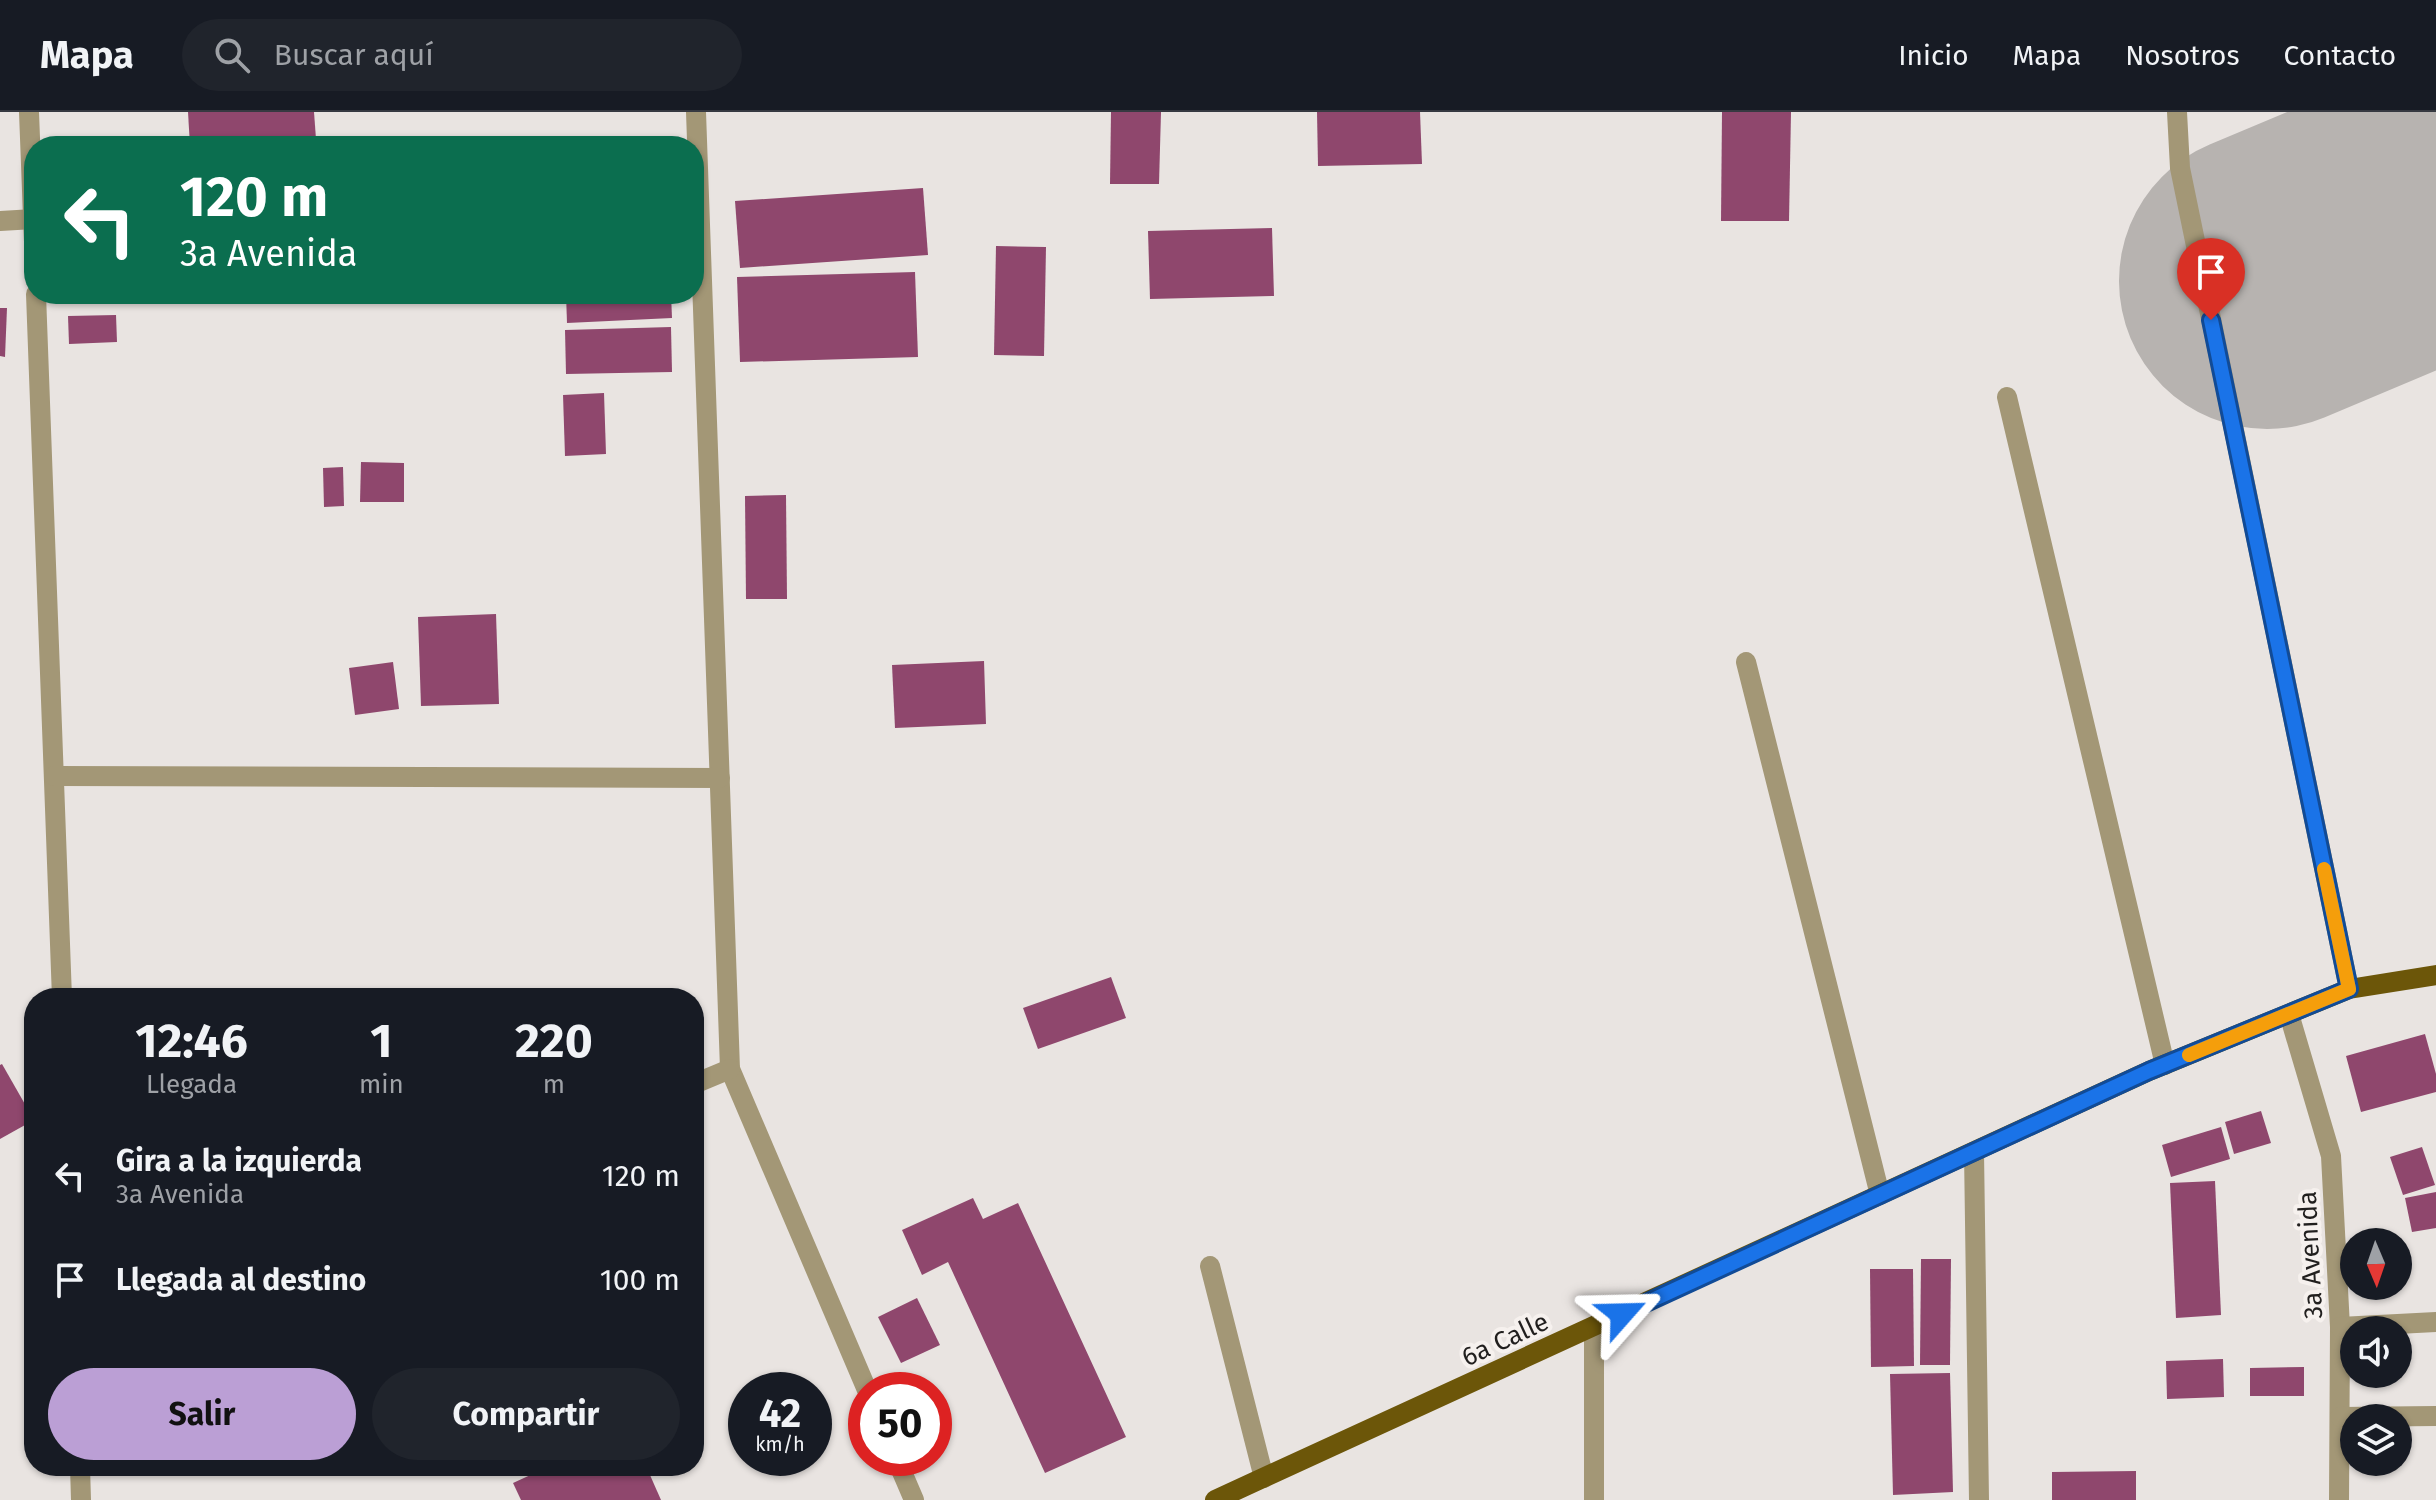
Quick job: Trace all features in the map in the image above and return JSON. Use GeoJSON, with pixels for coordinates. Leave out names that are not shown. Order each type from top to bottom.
{"type":"FeatureCollection","features":[{"type":"Feature","properties":{"kind":"main road","name":"6a Calle"},"geometry":{"type":"LineString","coordinates":[[1215,1500],[2165,1065],[2349,989],[2436,975]]}},
{"type":"Feature","properties":{"kind":"street"},"geometry":{"type":"LineString","coordinates":[[29,112],[30,136]]}},
{"type":"Feature","properties":{"kind":"street"},"geometry":{"type":"LineString","coordinates":[[696,112],[696,136]]}},
{"type":"Feature","properties":{"kind":"street"},"geometry":{"type":"LineString","coordinates":[[2177,112],[2180,168],[2349,989]]}},
{"type":"Feature","properties":{"kind":"street"},"geometry":{"type":"LineString","coordinates":[[0,221],[24,220]]}},
{"type":"Feature","properties":{"kind":"street"},"geometry":{"type":"LineString","coordinates":[[36,304],[62,988]]}},
{"type":"Feature","properties":{"kind":"street"},"geometry":{"type":"LineString","coordinates":[[700,304],[730,1069],[859,1372]]}},
{"type":"Feature","properties":{"kind":"street"},"geometry":{"type":"LineString","coordinates":[[2007,397],[2165,1065]]}},
{"type":"Feature","properties":{"kind":"street"},"geometry":{"type":"LineString","coordinates":[[1746,662],[1880,1195]]}},
{"type":"Feature","properties":{"kind":"street"},"geometry":{"type":"LineString","coordinates":[[54,776],[720,778]]}},
{"type":"Feature","properties":{"kind":"street","name":"3a Avenida"},"geometry":{"type":"LineString","coordinates":[[2289,1014],[2331,1156],[2340,1327]]}},
{"type":"Feature","properties":{"kind":"street"},"geometry":{"type":"LineString","coordinates":[[704,1080],[730,1069]]}},
{"type":"Feature","properties":{"kind":"street"},"geometry":{"type":"LineString","coordinates":[[1974,1152],[1979,1500]]}},
{"type":"Feature","properties":{"kind":"street"},"geometry":{"type":"LineString","coordinates":[[1210,1266],[1264,1478]]}},
{"type":"Feature","properties":{"kind":"street"},"geometry":{"type":"LineString","coordinates":[[2412,1323],[2436,1322]]}},
{"type":"Feature","properties":{"kind":"street"},"geometry":{"type":"LineString","coordinates":[[1594,1327],[1594,1500]]}},
{"type":"Feature","properties":{"kind":"street"},"geometry":{"type":"LineString","coordinates":[[2412,1416],[2436,1416]]}},
{"type":"Feature","properties":{"kind":"street","name":"3a Avenida"},"geometry":{"type":"LineString","coordinates":[[2339,1500],[2340,1417]]}},
{"type":"Feature","properties":{"kind":"street"},"geometry":{"type":"LineString","coordinates":[[80,1476],[81,1500]]}},
{"type":"Feature","properties":{"kind":"street"},"geometry":{"type":"LineString","coordinates":[[904,1476],[914,1500]]}},
{"type":"Feature","properties":{"kind":"building"},"geometry":{"type":"Polygon","coordinates":[[[188,112],[314,112],[316,136],[189,136],[188,112]]]}},
{"type":"Feature","properties":{"kind":"building"},"geometry":{"type":"Polygon","coordinates":[[[1111,112],[1161,112],[1159,184],[1110,184],[1111,112]]]}},
{"type":"Feature","properties":{"kind":"building"},"geometry":{"type":"Polygon","coordinates":[[[1317,112],[1420,112],[1422,164],[1318,166],[1317,112]]]}},
{"type":"Feature","properties":{"kind":"building"},"geometry":{"type":"Polygon","coordinates":[[[1722,112],[1791,112],[1789,221],[1721,221],[1722,112]]]}},
{"type":"Feature","properties":{"kind":"building"},"geometry":{"type":"Polygon","coordinates":[[[923,188],[928,255],[740,268],[735,201],[923,188]]]}},
{"type":"Feature","properties":{"kind":"building"},"geometry":{"type":"Polygon","coordinates":[[[1272,228],[1274,296],[1150,299],[1148,231],[1272,228]]]}},
{"type":"Feature","properties":{"kind":"building"},"geometry":{"type":"Polygon","coordinates":[[[996,246],[1046,247],[1044,356],[994,355],[996,246]]]}},
{"type":"Feature","properties":{"kind":"building"},"geometry":{"type":"Polygon","coordinates":[[[915,272],[918,357],[740,362],[737,277],[915,272]]]}},
{"type":"Feature","properties":{"kind":"building"},"geometry":{"type":"Polygon","coordinates":[[[566,304],[671,304],[672,318],[567,323],[566,304]]]}},
{"type":"Feature","properties":{"kind":"building"},"geometry":{"type":"Polygon","coordinates":[[[0,308],[7,308],[5,357],[0,356],[0,308]]]}},
{"type":"Feature","properties":{"kind":"building"},"geometry":{"type":"Polygon","coordinates":[[[116,315],[117,342],[69,344],[68,316],[116,315]]]}},
{"type":"Feature","properties":{"kind":"building"},"geometry":{"type":"Polygon","coordinates":[[[671,327],[672,372],[566,374],[565,330],[671,327]]]}},
{"type":"Feature","properties":{"kind":"building"},"geometry":{"type":"Polygon","coordinates":[[[604,393],[606,454],[565,456],[563,395],[604,393]]]}},
{"type":"Feature","properties":{"kind":"building"},"geometry":{"type":"Polygon","coordinates":[[[361,462],[404,463],[404,502],[360,502],[361,462]]]}},
{"type":"Feature","properties":{"kind":"building"},"geometry":{"type":"Polygon","coordinates":[[[343,467],[344,506],[324,507],[323,468],[343,467]]]}},
{"type":"Feature","properties":{"kind":"building"},"geometry":{"type":"Polygon","coordinates":[[[786,495],[787,599],[746,599],[745,496],[786,495]]]}},
{"type":"Feature","properties":{"kind":"building"},"geometry":{"type":"Polygon","coordinates":[[[496,614],[499,704],[421,706],[418,617],[496,614]]]}},
{"type":"Feature","properties":{"kind":"building"},"geometry":{"type":"Polygon","coordinates":[[[984,661],[986,724],[895,728],[892,665],[984,661]]]}},
{"type":"Feature","properties":{"kind":"building"},"geometry":{"type":"Polygon","coordinates":[[[393,662],[399,709],[355,715],[349,668],[393,662]]]}},
{"type":"Feature","properties":{"kind":"building"},"geometry":{"type":"Polygon","coordinates":[[[1111,977],[1126,1018],[1038,1049],[1023,1008],[1111,977]]]}},
{"type":"Feature","properties":{"kind":"building"},"geometry":{"type":"Polygon","coordinates":[[[2425,1034],[2436,1074],[2436,1092],[2361,1112],[2346,1056],[2425,1034]]]}},
{"type":"Feature","properties":{"kind":"building"},"geometry":{"type":"Polygon","coordinates":[[[0,1065],[24,1102],[24,1126],[0,1139],[0,1065]]]}},
{"type":"Feature","properties":{"kind":"building"},"geometry":{"type":"Polygon","coordinates":[[[2261,1111],[2271,1143],[2234,1154],[2225,1122],[2261,1111]]]}},
{"type":"Feature","properties":{"kind":"building"},"geometry":{"type":"Polygon","coordinates":[[[2221,1127],[2230,1159],[2171,1177],[2162,1145],[2221,1127]]]}},
{"type":"Feature","properties":{"kind":"building"},"geometry":{"type":"Polygon","coordinates":[[[2422,1147],[2435,1185],[2403,1195],[2390,1157],[2422,1147]]]}},
{"type":"Feature","properties":{"kind":"building"},"geometry":{"type":"Polygon","coordinates":[[[2215,1181],[2221,1315],[2176,1318],[2170,1183],[2215,1181]]]}},
{"type":"Feature","properties":{"kind":"building"},"geometry":{"type":"Polygon","coordinates":[[[2436,1192],[2436,1228],[2412,1232],[2405,1198],[2436,1192]]]}},
{"type":"Feature","properties":{"kind":"building"},"geometry":{"type":"Polygon","coordinates":[[[973,1198],[983,1219],[1018,1203],[1126,1437],[1045,1473],[948,1262],[922,1275],[902,1230],[973,1198]]]}},
{"type":"Feature","properties":{"kind":"building"},"geometry":{"type":"Polygon","coordinates":[[[1921,1259],[1951,1259],[1950,1365],[1920,1365],[1921,1259]]]}},
{"type":"Feature","properties":{"kind":"building"},"geometry":{"type":"Polygon","coordinates":[[[1870,1269],[1913,1269],[1914,1366],[1871,1367],[1870,1269]]]}},
{"type":"Feature","properties":{"kind":"building"},"geometry":{"type":"Polygon","coordinates":[[[917,1298],[940,1345],[901,1363],[878,1317],[917,1298]]]}},
{"type":"Feature","properties":{"kind":"building"},"geometry":{"type":"Polygon","coordinates":[[[2223,1359],[2224,1397],[2167,1399],[2166,1361],[2223,1359]]]}},
{"type":"Feature","properties":{"kind":"building"},"geometry":{"type":"Polygon","coordinates":[[[2304,1367],[2304,1396],[2250,1396],[2250,1368],[2304,1367]]]}},
{"type":"Feature","properties":{"kind":"building"},"geometry":{"type":"Polygon","coordinates":[[[1950,1373],[1953,1492],[1893,1495],[1890,1374],[1950,1373]]]}},
{"type":"Feature","properties":{"kind":"building"},"geometry":{"type":"Polygon","coordinates":[[[2136,1471],[2136,1500],[2052,1500],[2052,1472],[2136,1471]]]}},
{"type":"Feature","properties":{"kind":"building"},"geometry":{"type":"Polygon","coordinates":[[[528,1476],[650,1476],[661,1500],[521,1500],[513,1483],[528,1476]]]}},
{"type":"Feature","properties":{"kind":"runway"},"geometry":{"type":"LineString","coordinates":[[2267,281],[2436,210]]}},
{"type":"Feature","properties":{"kind":"slow traffic"},"geometry":{"type":"LineString","coordinates":[[2189,1055],[2349,989],[2324,869]]}},
{"type":"Feature","properties":{"kind":"route"},"geometry":{"type":"LineString","coordinates":[[1622,1314],[2149,1071],[2349,989],[2211,320]]}}]}
